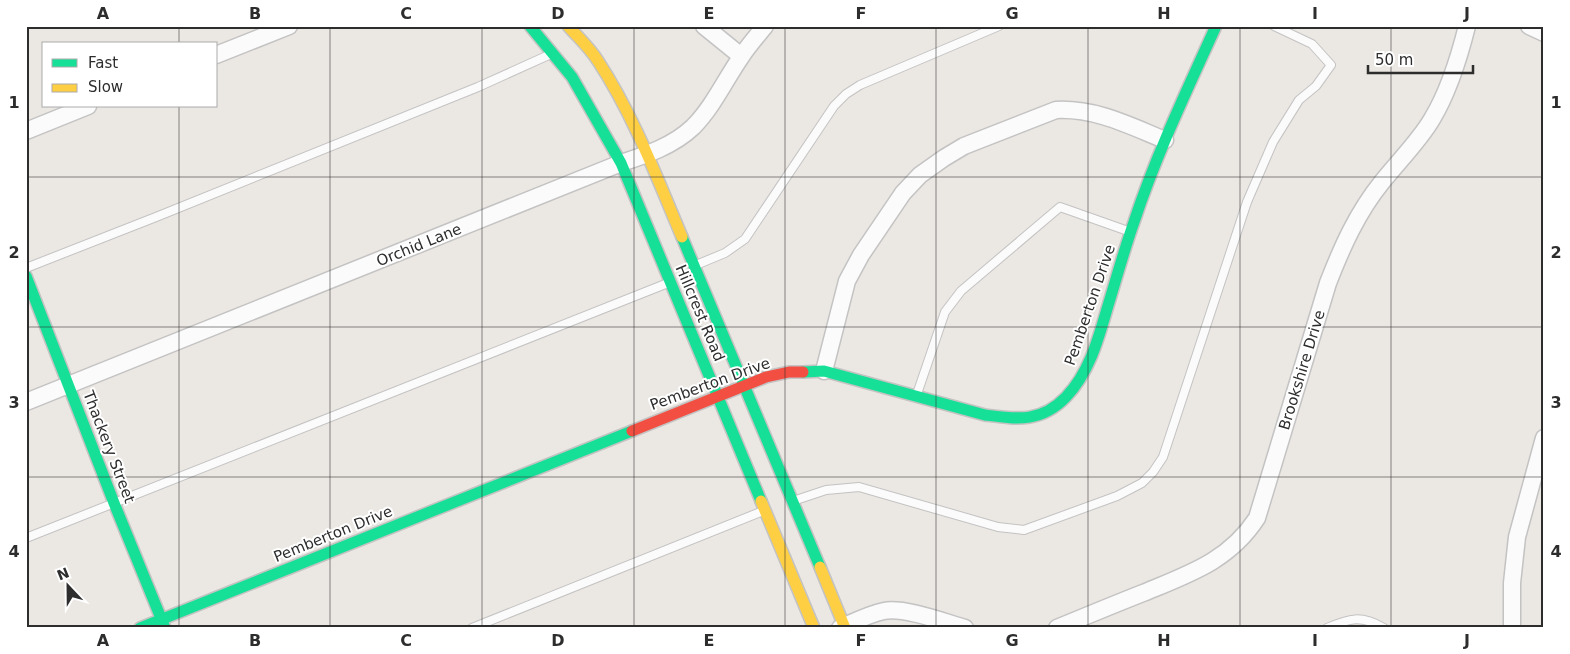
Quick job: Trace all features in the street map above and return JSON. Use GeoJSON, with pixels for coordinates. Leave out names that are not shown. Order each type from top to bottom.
{"type":"FeatureCollection","features":[{"type":"Feature","properties":{"kind":"street"},"geometry":{"type":"LineString","coordinates":[[218,54],[289,26]]}},
{"type":"Feature","properties":{"kind":"street","name":"Hillcrest Road"},"geometry":{"type":"LineString","coordinates":[[530,26],[572,77],[621,164],[814,628]]}},
{"type":"Feature","properties":{"kind":"street"},"geometry":{"type":"LineString","coordinates":[[704,26],[741,56]]}},
{"type":"Feature","properties":{"kind":"street","name":"Orchid Lane"},"geometry":{"type":"LineString","coordinates":[[26,402],[621,164],[648,155],[671,143],[692,128],[706,112],[741,56],[765,26]]}},
{"type":"Feature","properties":{"kind":"street","name":"Pemberton Drive"},"geometry":{"type":"LineString","coordinates":[[140,628],[163,623],[766,377],[789,372],[824,371],[984,414],[1015,419],[1027,418],[1051,409],[1070,394],[1087,368],[1095,348],[1130,232],[1166,140],[1216,26]]}},
{"type":"Feature","properties":{"kind":"street","name":"Brookshire Drive"},"geometry":{"type":"LineString","coordinates":[[1058,628],[1200,569],[1231,548],[1252,527],[1257,518],[1328,284],[1339,254],[1354,222],[1380,184],[1432,120],[1452,78],[1467,26]]}},
{"type":"Feature","properties":{"kind":"street"},"geometry":{"type":"LineString","coordinates":[[1529,26],[1544,33]]}},
{"type":"Feature","properties":{"kind":"street","name":"Hillcrest Road"},"geometry":{"type":"LineString","coordinates":[[572,29],[596,59],[611,83],[648,155],[793,501],[843,627]]}},
{"type":"Feature","properties":{"kind":"street"},"geometry":{"type":"LineString","coordinates":[[26,131],[83,108]]}},
{"type":"Feature","properties":{"kind":"street"},"geometry":{"type":"LineString","coordinates":[[824,371],[851,272],[903,193],[920,175],[944,158],[964,146],[1056,110],[1086,111],[1102,115],[1166,140]]}},
{"type":"Feature","properties":{"kind":"street","name":"Thackery Street"},"geometry":{"type":"LineString","coordinates":[[26,276],[114,503],[163,623]]}},
{"type":"Feature","properties":{"kind":"street"},"geometry":{"type":"LineString","coordinates":[[1512,628],[1512,583],[1517,537],[1544,438]]}},
{"type":"Feature","properties":{"kind":"street"},"geometry":{"type":"LineString","coordinates":[[843,627],[885,610],[899,610],[965,628]]}},
{"type":"Feature","properties":{"kind":"lane"},"geometry":{"type":"LineString","coordinates":[[694,266],[725,253],[745,239],[834,106],[846,94],[860,85],[999,26]]}},
{"type":"Feature","properties":{"kind":"lane"},"geometry":{"type":"LineString","coordinates":[[793,501],[826,490],[858,487],[998,527],[1024,530],[1117,496],[1142,483],[1153,472],[1163,457],[1247,202],[1273,142],[1299,100],[1316,86],[1331,65],[1312,44],[1274,26]]}},
{"type":"Feature","properties":{"kind":"lane"},"geometry":{"type":"LineString","coordinates":[[26,268],[470,91],[553,54]]}},
{"type":"Feature","properties":{"kind":"lane"},"geometry":{"type":"LineString","coordinates":[[916,396],[945,312],[950,305],[961,291],[1060,207],[1130,232]]}},
{"type":"Feature","properties":{"kind":"lane"},"geometry":{"type":"LineString","coordinates":[[26,538],[670,282]]}},
{"type":"Feature","properties":{"kind":"lane"},"geometry":{"type":"LineString","coordinates":[[472,628],[766,510]]}},
{"type":"Feature","properties":{"kind":"lane"},"geometry":{"type":"LineString","coordinates":[[1327,628],[1349,619],[1363,619],[1384,628]]}},
{"type":"Feature","properties":{"kind":"traffic: fast"},"geometry":{"type":"LineString","coordinates":[[530,26],[572,77],[621,163],[761,501]]}},
{"type":"Feature","properties":{"kind":"traffic: fast"},"geometry":{"type":"LineString","coordinates":[[803,372],[824,371],[985,415],[1008,418],[1038,415],[1057,405],[1074,388],[1092,356],[1130,233],[1152,172],[1216,26]]}},
{"type":"Feature","properties":{"kind":"traffic: fast"},"geometry":{"type":"LineString","coordinates":[[682,237],[820,567]]}},
{"type":"Feature","properties":{"kind":"traffic: fast"},"geometry":{"type":"LineString","coordinates":[[26,276],[114,503],[165,628]]}},
{"type":"Feature","properties":{"kind":"traffic: fast"},"geometry":{"type":"LineString","coordinates":[[140,628],[632,431]]}},
{"type":"Feature","properties":{"kind":"traffic: slow"},"geometry":{"type":"LineString","coordinates":[[568,26],[595,56],[623,103],[682,237]]}},
{"type":"Feature","properties":{"kind":"traffic: slow"},"geometry":{"type":"LineString","coordinates":[[761,501],[814,628]]}},
{"type":"Feature","properties":{"kind":"traffic: slow"},"geometry":{"type":"LineString","coordinates":[[820,567],[845,628]]}},
{"type":"Feature","properties":{"kind":"traffic: jam"},"geometry":{"type":"LineString","coordinates":[[632,431],[766,377],[789,372],[803,372]]}}]}
